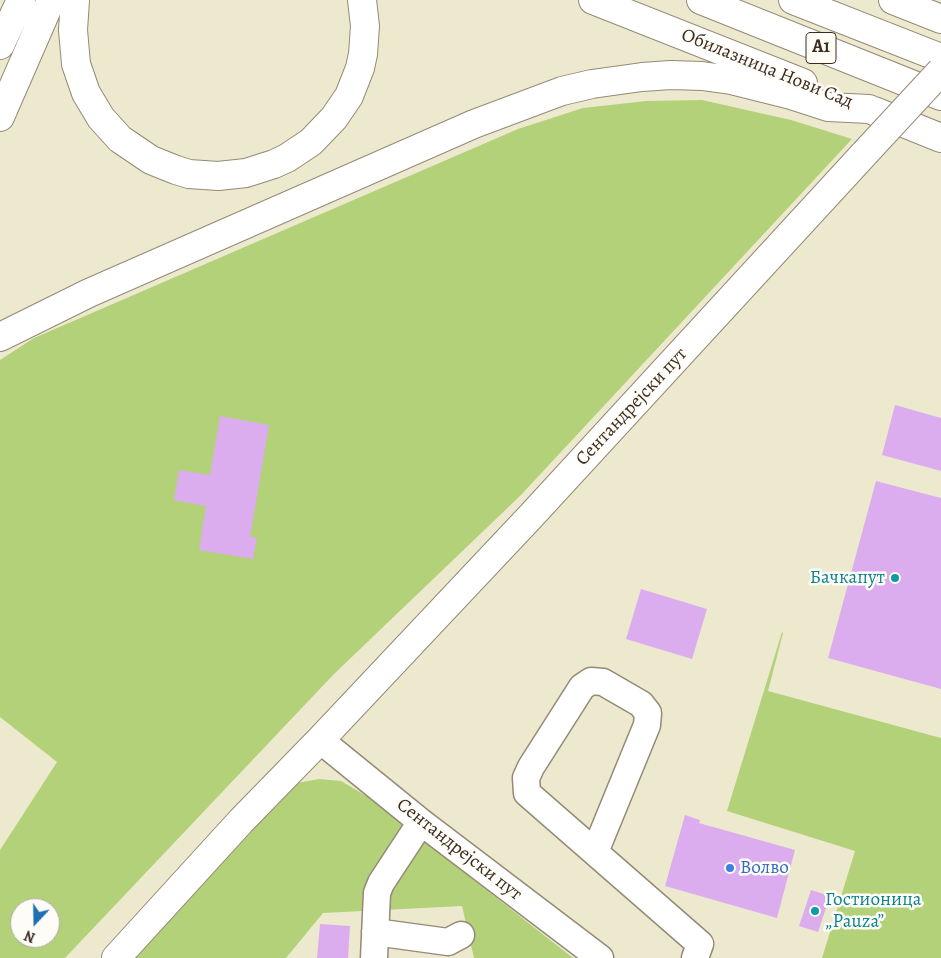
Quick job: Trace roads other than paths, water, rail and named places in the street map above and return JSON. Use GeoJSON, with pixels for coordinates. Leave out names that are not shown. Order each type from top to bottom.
{"type":"FeatureCollection","features":[{"type":"Feature","properties":{"kind":"main road"},"geometry":{"type":"LineString","coordinates":[[0,45],[21,0]]}},
{"type":"Feature","properties":{"kind":"main road"},"geometry":{"type":"LineString","coordinates":[[0,117],[51,0]]}},
{"type":"Feature","properties":{"kind":"main road"},"geometry":{"type":"LineString","coordinates":[[75,0],[73,30],[76,64],[86,93],[101,118],[120,139],[162,166],[189,174],[218,176],[254,171],[287,158],[311,142],[334,118],[349,96],[360,68],[365,26],[362,0]]}},
{"type":"Feature","properties":{"kind":"main road","name":"Обилазница Нови Сад"},"geometry":{"type":"LineString","coordinates":[[593,0],[941,138]]}},
{"type":"Feature","properties":{"kind":"main road","name":"A1"},"geometry":{"type":"LineString","coordinates":[[701,0],[941,96]]}},
{"type":"Feature","properties":{"kind":"main road","name":"A1"},"geometry":{"type":"LineString","coordinates":[[793,0],[941,58]]}},
{"type":"Feature","properties":{"kind":"main road"},"geometry":{"type":"LineString","coordinates":[[893,0],[941,19]]}},
{"type":"Feature","properties":{"kind":"main road"},"geometry":{"type":"LineString","coordinates":[[921,0],[941,14]]}},
{"type":"Feature","properties":{"kind":"main road","name":"Сентандрејски пут"},"geometry":{"type":"LineString","coordinates":[[116,958],[241,821],[538,509],[941,71]]}},
{"type":"Feature","properties":{"kind":"main road"},"geometry":{"type":"LineString","coordinates":[[0,337],[89,293],[474,124],[562,91],[592,84],[642,77],[671,75],[702,76],[731,80],[773,90],[828,107],[869,109]]}},
{"type":"Feature","properties":{"kind":"street"},"geometry":{"type":"LineString","coordinates":[[595,852],[647,725],[648,713],[641,704],[603,682],[591,681],[582,687],[531,767],[526,778],[527,793],[700,944],[695,958]]}},
{"type":"Feature","properties":{"kind":"street","name":"Сентандрејски пут"},"geometry":{"type":"LineString","coordinates":[[320,740],[420,822],[600,958]]}},
{"type":"Feature","properties":{"kind":"street"},"geometry":{"type":"LineString","coordinates":[[374,958],[377,893],[380,883],[420,822]]}},
{"type":"Feature","properties":{"kind":"street"},"geometry":{"type":"LineString","coordinates":[[375,932],[452,945]]}},
{"type":"Feature","properties":{"kind":"place","name":"Бачкапут"},"geometry":{"type":"Point","coordinates":[895,578]}},
{"type":"Feature","properties":{"kind":"place","name":"Волво"},"geometry":{"type":"Point","coordinates":[730,868]}},
{"type":"Feature","properties":{"kind":"place","name":"Гостионица „Pauza”"},"geometry":{"type":"Point","coordinates":[815,911]}}]}
